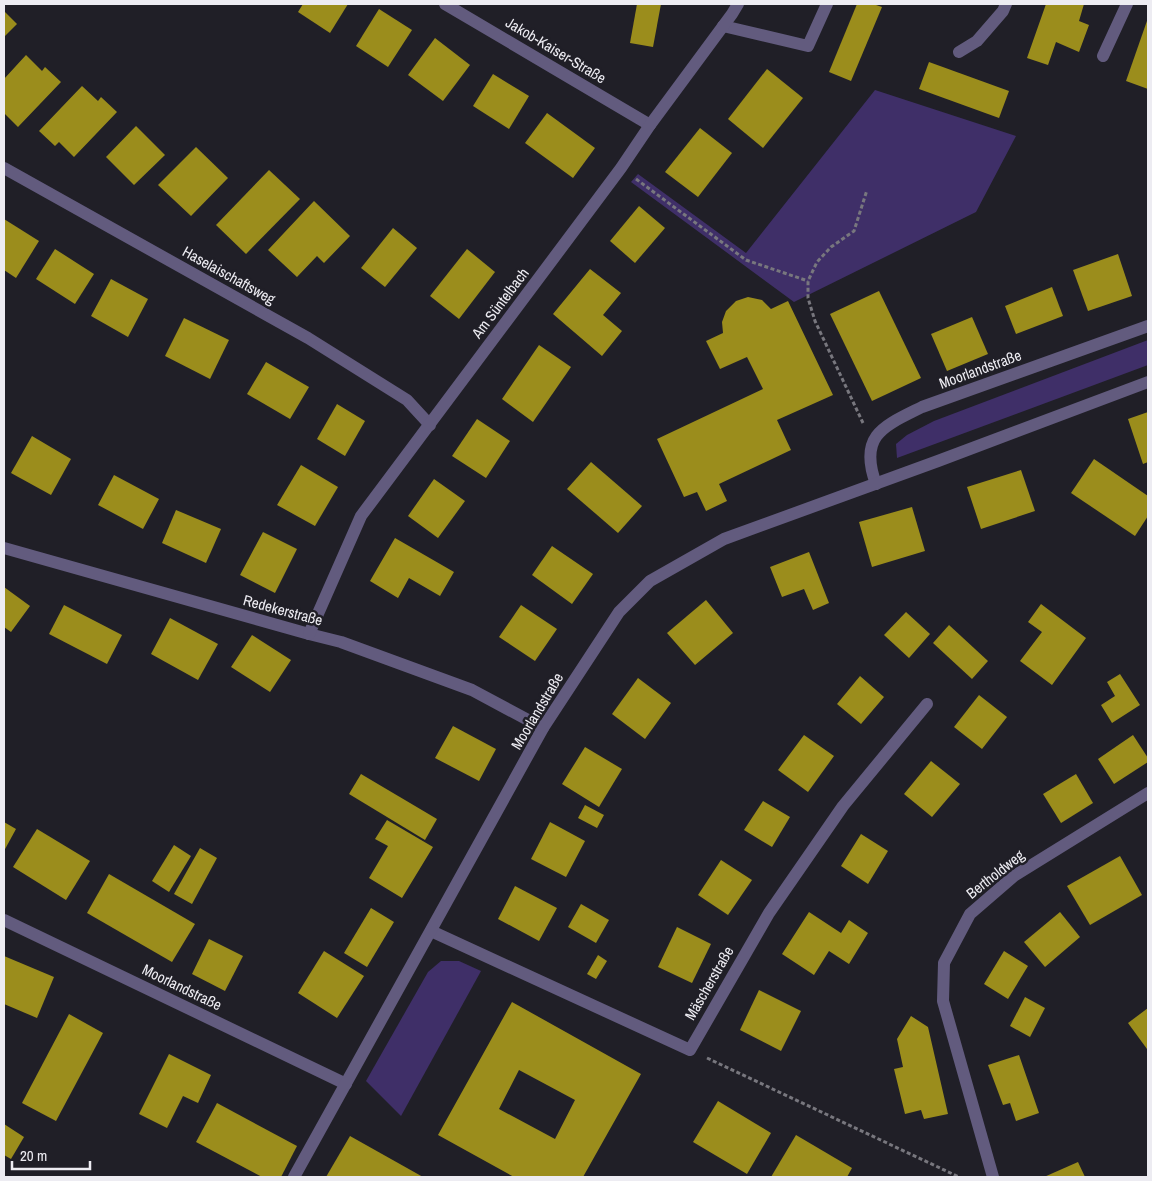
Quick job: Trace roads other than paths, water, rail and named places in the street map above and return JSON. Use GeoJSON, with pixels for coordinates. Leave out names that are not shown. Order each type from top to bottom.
{"type":"FeatureCollection","features":[{"type":"Feature","properties":{"kind":"street","name":"Jakob-Kaiser-Straße"},"geometry":{"type":"LineString","coordinates":[[445,4],[650,125]]}},
{"type":"Feature","properties":{"kind":"street","name":"Am Süntelbach"},"geometry":{"type":"LineString","coordinates":[[308,634],[361,516],[621,168],[738,4]]}},
{"type":"Feature","properties":{"kind":"street"},"geometry":{"type":"LineString","coordinates":[[724,26],[808,46],[827,4]]}},
{"type":"Feature","properties":{"kind":"street"},"geometry":{"type":"LineString","coordinates":[[959,52],[977,41],[1003,11],[1006,4]]}},
{"type":"Feature","properties":{"kind":"street"},"geometry":{"type":"LineString","coordinates":[[1103,56],[1127,4]]}},
{"type":"Feature","properties":{"kind":"street","name":"Haselaischaftsweg"},"geometry":{"type":"LineString","coordinates":[[4,168],[308,338],[407,400],[430,425]]}},
{"type":"Feature","properties":{"kind":"street","name":"Moorlandstraße"},"geometry":{"type":"LineString","coordinates":[[876,484],[871,470],[870,452],[872,442],[878,432],[892,422],[922,407],[1148,326]]}},
{"type":"Feature","properties":{"kind":"street","name":"Moorlandstraße"},"geometry":{"type":"LineString","coordinates":[[294,1177],[544,728],[619,612],[650,581],[724,539],[1148,382]]}},
{"type":"Feature","properties":{"kind":"street","name":"Redekerstraße"},"geometry":{"type":"LineString","coordinates":[[4,548],[341,642],[472,690],[544,728]]}},
{"type":"Feature","properties":{"kind":"street","name":"Mäscherstraße"},"geometry":{"type":"LineString","coordinates":[[431,931],[690,1050],[769,913],[843,806],[927,704]]}},
{"type":"Feature","properties":{"kind":"street","name":"Bertholdweg"},"geometry":{"type":"LineString","coordinates":[[993,1177],[943,1001],[944,963],[970,914],[1014,876],[1148,793]]}},
{"type":"Feature","properties":{"kind":"street","name":"Moorlandstraße"},"geometry":{"type":"LineString","coordinates":[[4,920],[346,1084]]}}]}
